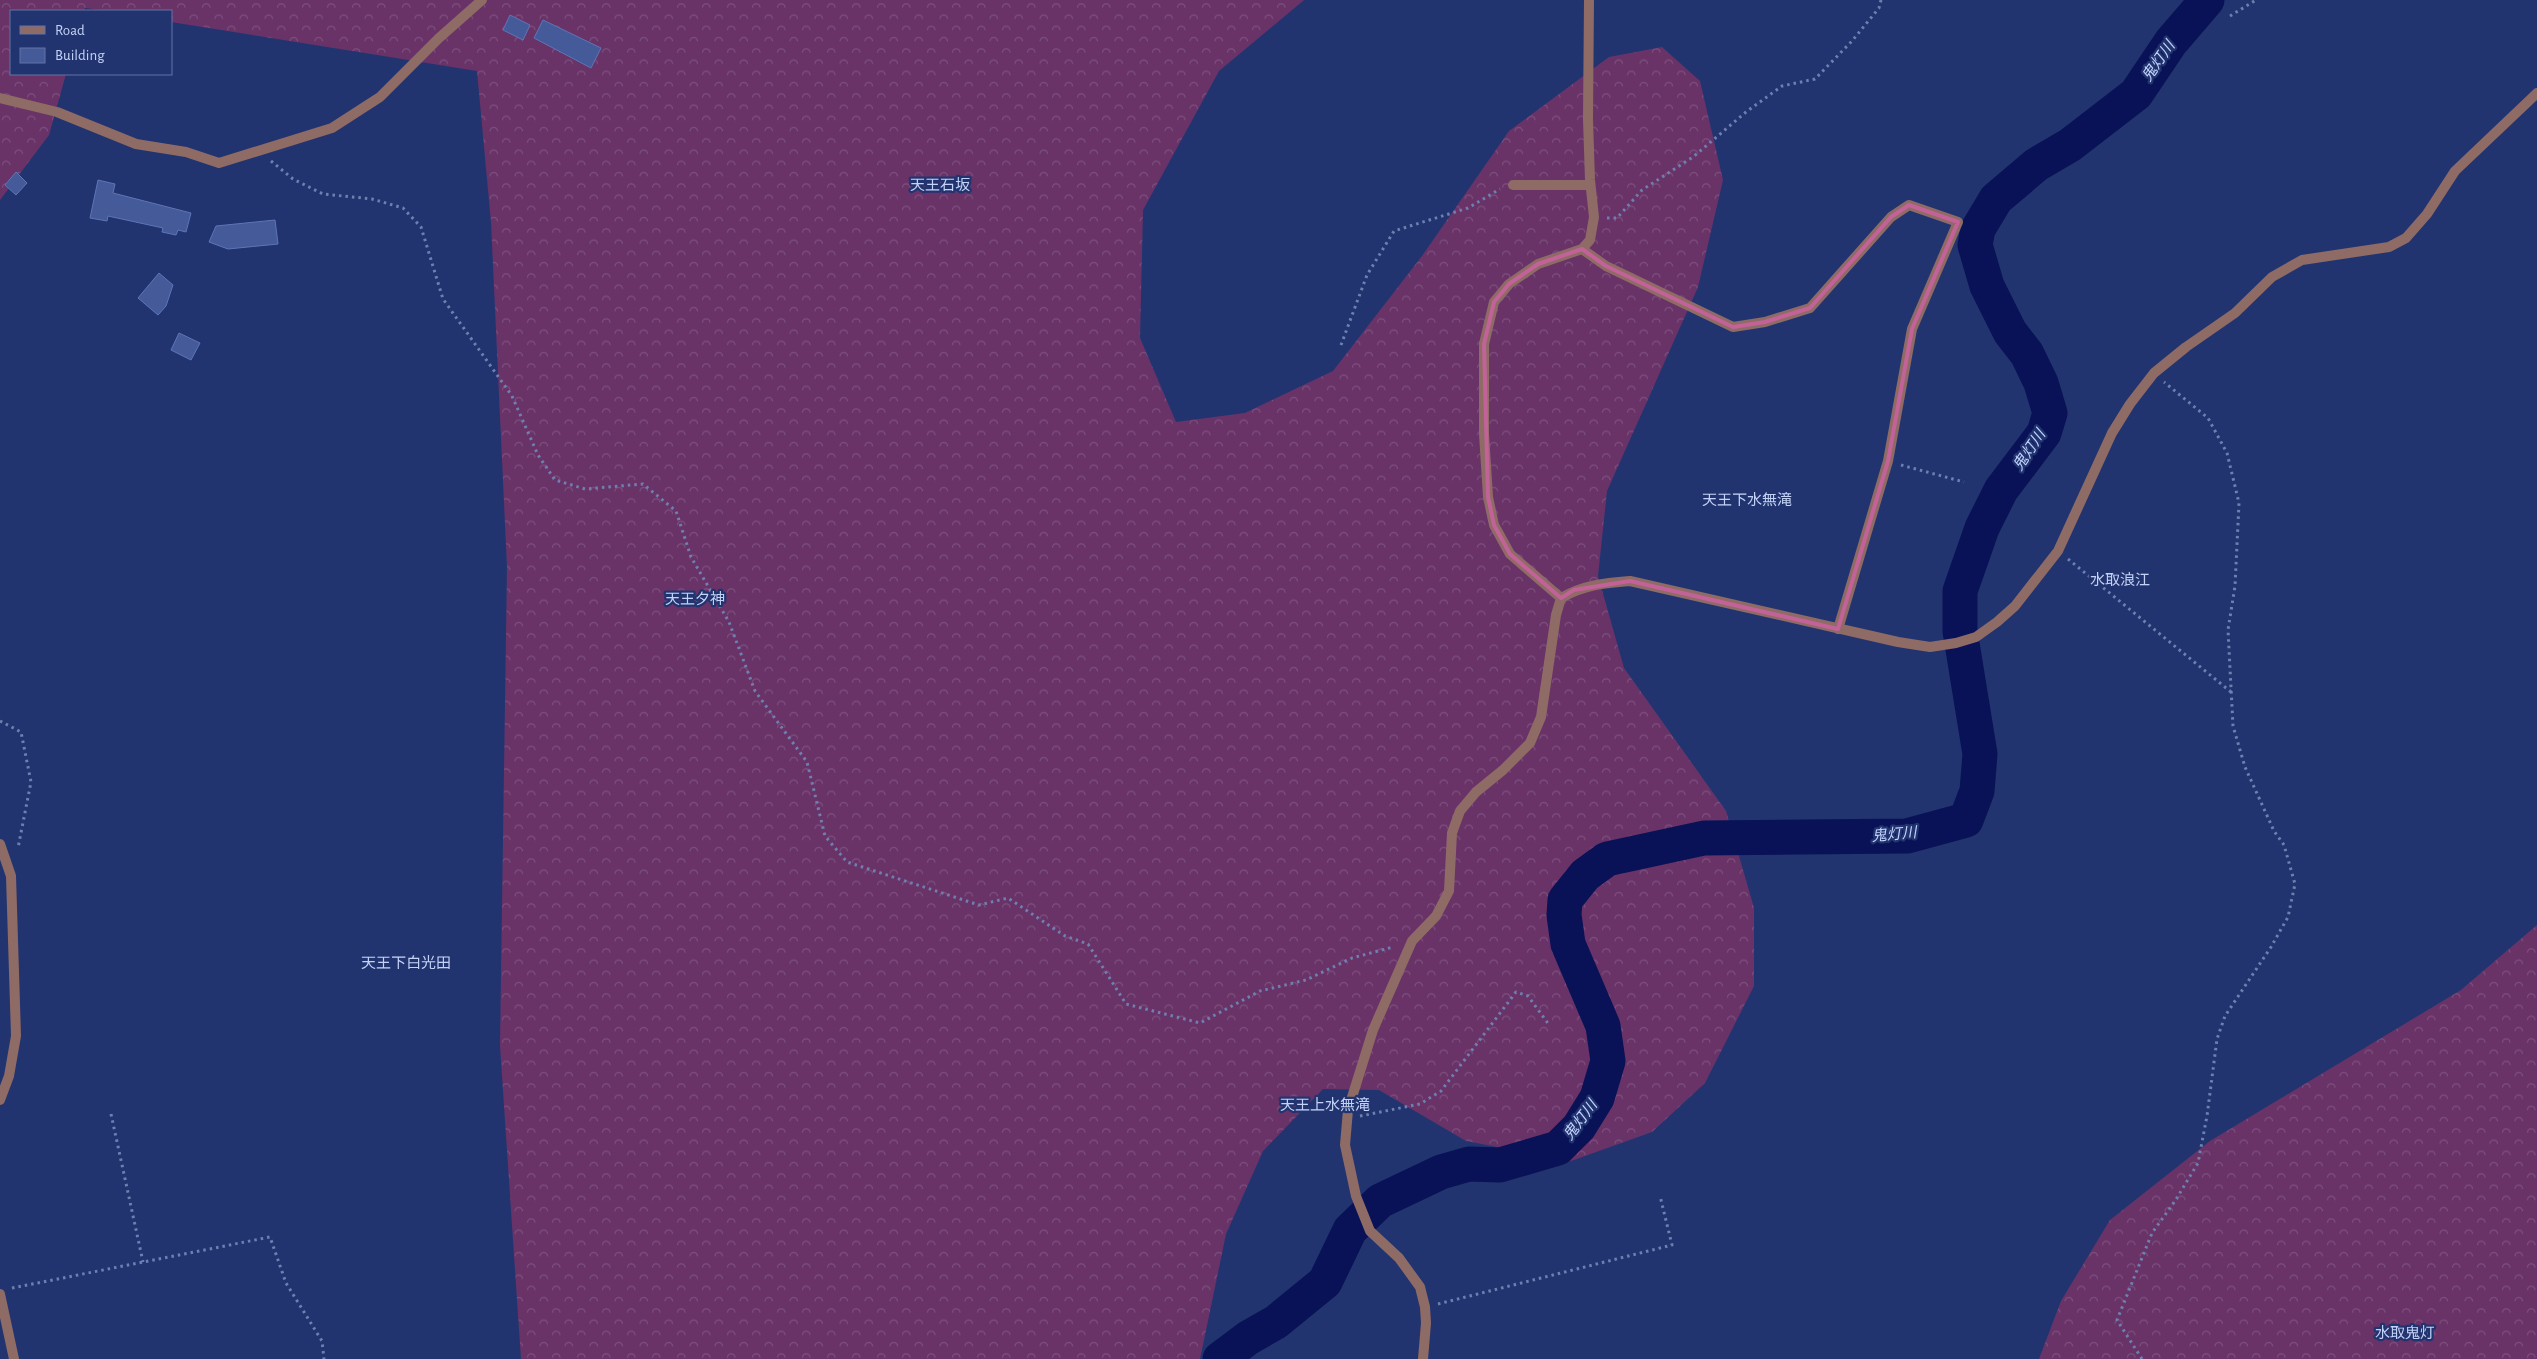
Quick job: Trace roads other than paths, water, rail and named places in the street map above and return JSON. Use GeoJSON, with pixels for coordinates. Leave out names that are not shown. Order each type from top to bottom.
{"type":"FeatureCollection","features":[{"type":"Feature","properties":{"kind":"street"},"geometry":{"type":"LineString","coordinates":[[0,98],[57,112],[136,144],[186,152],[219,163],[332,128],[380,97],[439,38],[482,0]]}},
{"type":"Feature","properties":{"kind":"street"},"geometry":{"type":"LineString","coordinates":[[1561,598],[1510,554],[1494,525],[1488,497],[1484,434],[1484,344],[1494,302],[1508,284],[1538,264],[1582,249],[1590,240],[1594,217],[1590,185],[1589,0]]}},
{"type":"Feature","properties":{"kind":"street"},"geometry":{"type":"LineString","coordinates":[[1423,1359],[1426,1347],[1425,1307],[1420,1287],[1399,1258],[1370,1231],[1356,1196],[1345,1145],[1347,1118],[1354,1087],[1373,1030],[1412,942],[1436,916],[1449,891],[1452,833],[1460,811],[1476,792],[1503,770],[1530,743],[1541,717],[1556,615],[1561,598],[1574,590],[1599,583],[1630,581],[1838,629],[1930,647],[1976,637],[2015,606],[2058,551],[2112,433],[2130,404],[2154,374],[2186,347],[2235,312],[2272,277],[2302,260],[2389,246],[2406,238],[2427,214],[2455,171],[2537,93]]}},
{"type":"Feature","properties":{"kind":"street"},"geometry":{"type":"LineString","coordinates":[[1513,185],[1590,185]]}},
{"type":"Feature","properties":{"kind":"street"},"geometry":{"type":"LineString","coordinates":[[1582,249],[1606,266],[1733,327],[1765,322],[1810,308],[1891,217],[1909,205],[1958,222],[1912,329],[1888,462],[1838,629]]}},
{"type":"Feature","properties":{"kind":"street"},"geometry":{"type":"LineString","coordinates":[[0,844],[11,876],[16,1036],[9,1076],[0,1100]]}},
{"type":"Feature","properties":{"kind":"street"},"geometry":{"type":"LineString","coordinates":[[0,1294],[14,1359]]}},
{"type":"Feature","properties":{"kind":"waterway","name":"鬼灯川"},"geometry":{"type":"LineString","coordinates":[[1220,1359],[1248,1338],[1276,1322],[1325,1282],[1350,1230],[1380,1201],[1441,1172],[1469,1164],[1500,1165],[1558,1148],[1579,1127],[1597,1098],[1608,1061],[1603,1026],[1568,944],[1564,915],[1565,900],[1585,875],[1607,859],[1704,838],[1907,836],[1966,820],[1977,791],[1980,754],[1960,631],[1960,591],[1982,528],[2001,490],[2044,433],[2050,413],[2041,383],[2027,354],[2010,332],[1987,286],[1975,245],[1978,229],[1996,199],[2036,165],[2070,145],[2136,94],[2171,42],[2207,0]]}},
{"type":"Feature","properties":{"kind":"district","name":"天王石坂"},"geometry":{"type":"Point","coordinates":[940,185]}},
{"type":"Feature","properties":{"kind":"district","name":"天王下水無滝"},"geometry":{"type":"Point","coordinates":[1747,500]}},
{"type":"Feature","properties":{"kind":"district","name":"水取浪江"},"geometry":{"type":"Point","coordinates":[2120,580]}},
{"type":"Feature","properties":{"kind":"district","name":"天王夕神"},"geometry":{"type":"Point","coordinates":[695,599]}},
{"type":"Feature","properties":{"kind":"district","name":"天王下白光田"},"geometry":{"type":"Point","coordinates":[406,963]}},
{"type":"Feature","properties":{"kind":"district","name":"天王上水無滝"},"geometry":{"type":"Point","coordinates":[1325,1105]}},
{"type":"Feature","properties":{"kind":"district","name":"水取鬼灯"},"geometry":{"type":"Point","coordinates":[2405,1333]}}]}
